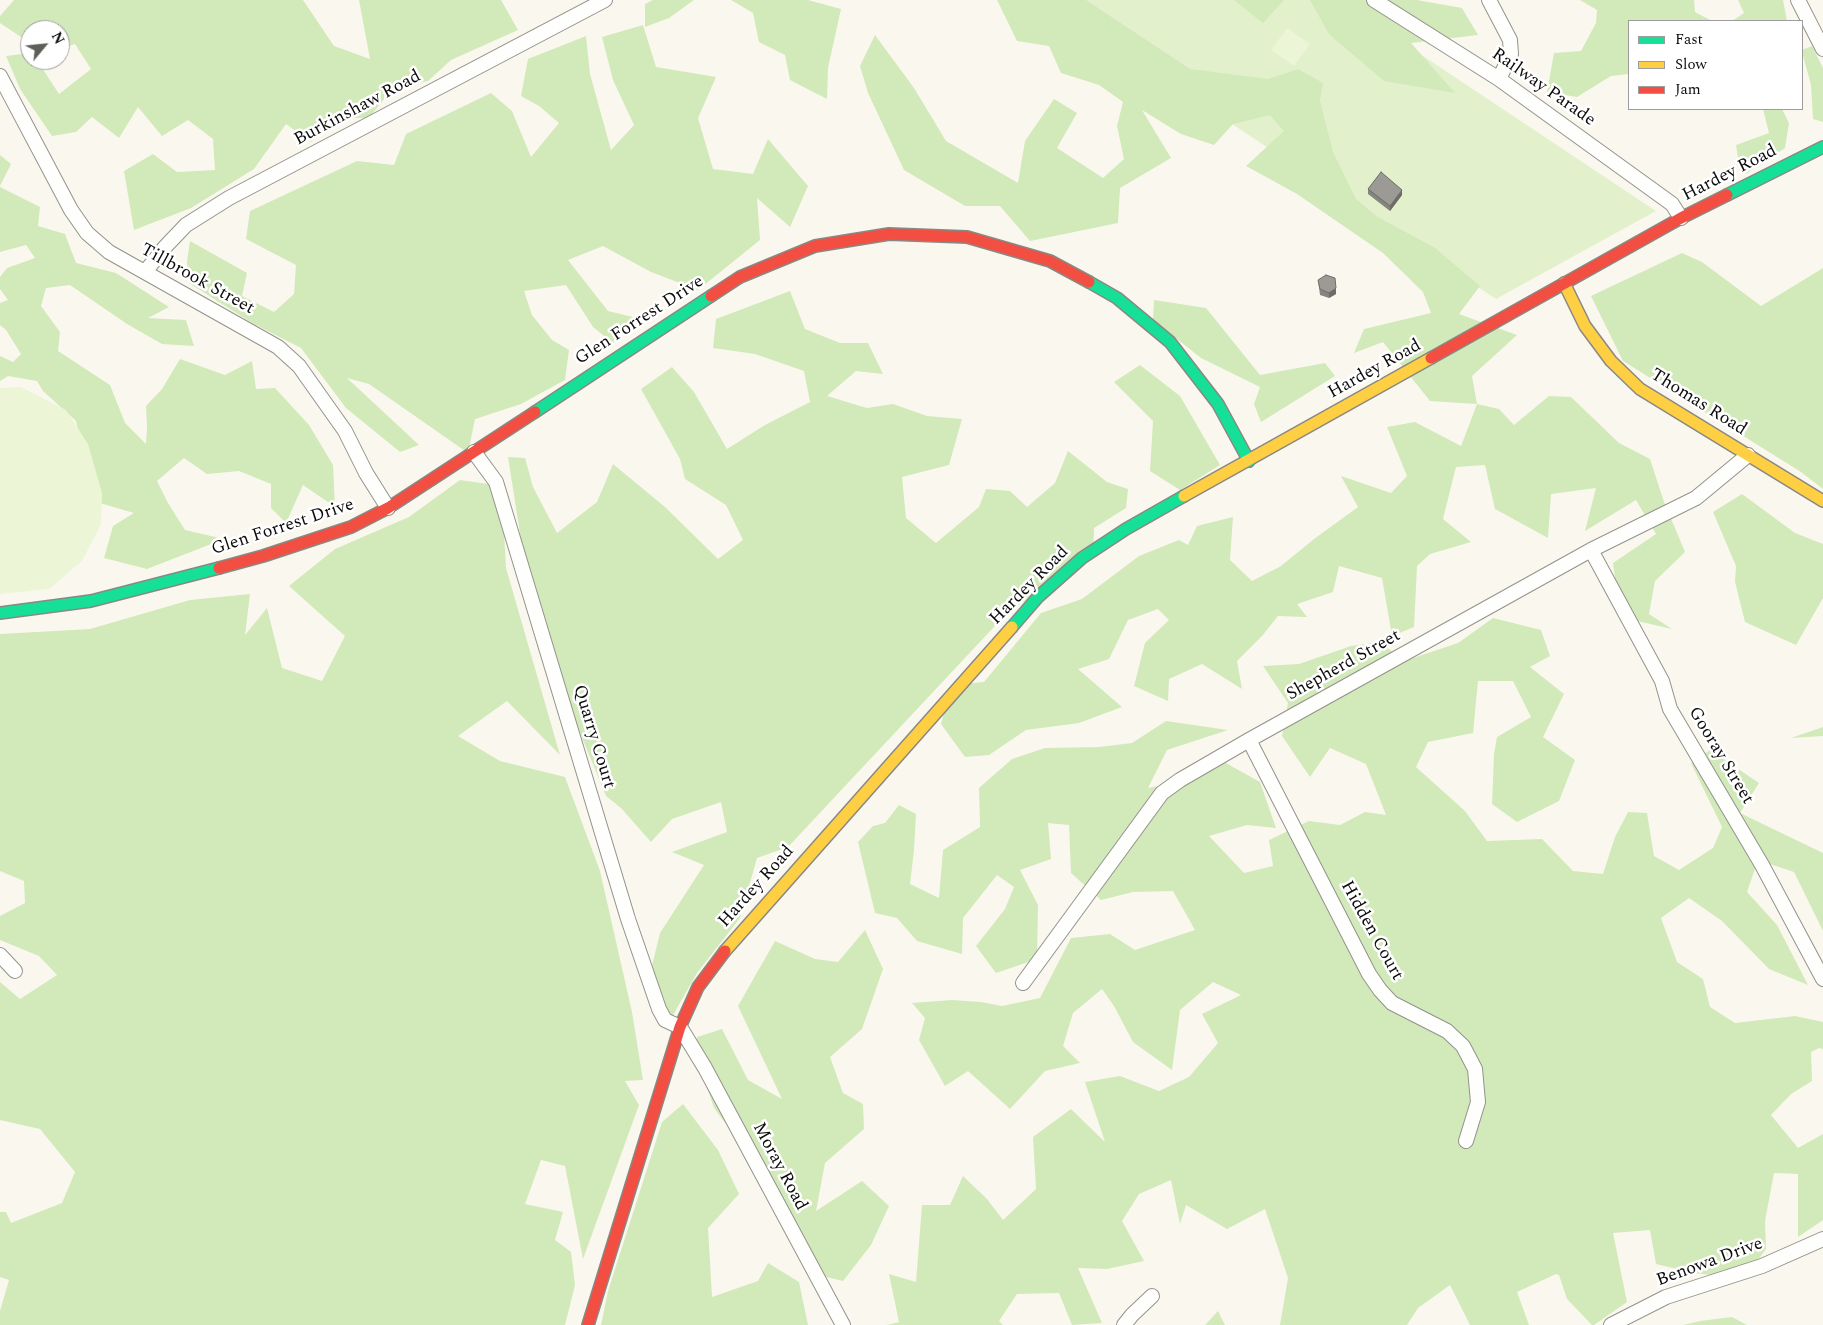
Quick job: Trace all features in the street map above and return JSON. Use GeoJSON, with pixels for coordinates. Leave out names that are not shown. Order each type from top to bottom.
{"type":"FeatureCollection","features":[{"type":"Feature","properties":{"kind":"street","name":"Burkinshaw Road"},"geometry":{"type":"LineString","coordinates":[[145,272],[186,225],[229,198],[605,0]]}},
{"type":"Feature","properties":{"kind":"street","name":"Railway Parade"},"geometry":{"type":"LineString","coordinates":[[1374,0],[1499,79],[1672,204],[1681,218]]}},
{"type":"Feature","properties":{"kind":"street"},"geometry":{"type":"LineString","coordinates":[[1489,0],[1510,40],[1511,54],[1499,79]]}},
{"type":"Feature","properties":{"kind":"street"},"geometry":{"type":"LineString","coordinates":[[1798,0],[1823,49]]}},
{"type":"Feature","properties":{"kind":"street","name":"Tillbrook Street"},"geometry":{"type":"LineString","coordinates":[[0,76],[71,210],[87,233],[109,252],[278,347],[299,366],[345,431],[366,473],[388,508]]}},
{"type":"Feature","properties":{"kind":"street","name":"Hardey Road"},"geometry":{"type":"LineString","coordinates":[[588,1325],[680,1027],[698,988],[722,954],[1038,597],[1082,558],[1126,529],[1681,218],[1823,147]]}},
{"type":"Feature","properties":{"kind":"street","name":"Glen Forrest Drive"},"geometry":{"type":"LineString","coordinates":[[0,613],[91,601],[186,577],[351,527],[388,508],[740,277],[815,246],[889,234],[967,237],[1050,261],[1117,298],[1170,342],[1218,404],[1249,461]]}},
{"type":"Feature","properties":{"kind":"street","name":"Thomas Road"},"geometry":{"type":"LineString","coordinates":[[1564,284],[1585,326],[1611,360],[1640,389],[1823,502]]}},
{"type":"Feature","properties":{"kind":"street","name":"Quarry Court"},"geometry":{"type":"LineString","coordinates":[[474,452],[496,482],[628,919],[659,1009],[666,1020],[680,1027]]}},
{"type":"Feature","properties":{"kind":"street","name":"Shepherd Street"},"geometry":{"type":"LineString","coordinates":[[1023,983],[1162,793],[1180,780],[1249,740],[1591,550],[1696,498],[1748,455]]}},
{"type":"Feature","properties":{"kind":"street","name":"Gooray Street"},"geometry":{"type":"LineString","coordinates":[[1591,550],[1662,682],[1670,709],[1762,865],[1823,979]]}},
{"type":"Feature","properties":{"kind":"street","name":"Hidden Court"},"geometry":{"type":"LineString","coordinates":[[1249,740],[1369,974],[1380,990],[1392,1003],[1447,1030],[1462,1046],[1471,1061],[1475,1069],[1478,1102],[1466,1141]]}},
{"type":"Feature","properties":{"kind":"street"},"geometry":{"type":"LineString","coordinates":[[0,955],[15,971]]}},
{"type":"Feature","properties":{"kind":"street","name":"Moray Road"},"geometry":{"type":"LineString","coordinates":[[680,1027],[705,1068],[843,1325]]}},
{"type":"Feature","properties":{"kind":"street","name":"Benowa Drive"},"geometry":{"type":"LineString","coordinates":[[1611,1325],[1666,1297],[1762,1266],[1823,1239]]}},
{"type":"Feature","properties":{"kind":"street"},"geometry":{"type":"LineString","coordinates":[[1124,1325],[1152,1296]]}},
{"type":"Feature","properties":{"kind":"green space"},"geometry":{"type":"Polygon","coordinates":[[[14,0],[303,0],[334,46],[370,59],[359,0],[501,0],[518,30],[451,60],[428,81],[392,89],[369,118],[332,118],[311,142],[286,124],[254,169],[191,208],[134,230],[124,171],[153,154],[177,172],[215,170],[213,139],[188,120],[162,136],[138,107],[119,138],[92,117],[76,132],[52,136],[20,89],[6,56],[20,54],[20,70],[43,70],[59,94],[91,69],[75,44],[70,46],[70,20],[20,20],[20,36],[0,23],[0,16],[14,0]]]}},
{"type":"Feature","properties":{"kind":"green space"},"geometry":{"type":"Polygon","coordinates":[[[653,0],[694,0],[669,18],[645,27],[645,4],[653,0]]]}},
{"type":"Feature","properties":{"kind":"green space"},"geometry":{"type":"Polygon","coordinates":[[[731,0],[808,0],[841,9],[828,68],[827,99],[790,80],[785,55],[759,42],[753,13],[731,0]]]}},
{"type":"Feature","properties":{"kind":"green space"},"geometry":{"type":"Polygon","coordinates":[[[997,0],[1086,0],[1190,69],[1268,79],[1298,69],[1323,83],[1320,101],[1333,152],[1356,199],[1376,216],[1435,248],[1480,286],[1459,314],[1517,335],[1472,376],[1477,404],[1430,401],[1383,342],[1354,353],[1364,329],[1431,313],[1423,292],[1383,253],[1297,194],[1246,166],[1284,131],[1270,115],[1233,124],[1214,145],[1181,134],[1142,110],[1171,158],[1120,188],[1118,223],[1030,241],[1000,206],[965,206],[904,170],[868,93],[860,66],[875,35],[914,88],[946,141],[1018,183],[1025,141],[1054,99],[1077,113],[1057,148],[1103,178],[1124,159],[1117,126],[1123,102],[1099,85],[1061,73],[1049,46],[1017,41],[997,0]]]}},
{"type":"Feature","properties":{"kind":"green space"},"geometry":{"type":"Polygon","coordinates":[[[1045,0],[1339,0],[1656,211],[1496,299],[1045,0]]]}},
{"type":"Feature","properties":{"kind":"green space"},"geometry":{"type":"Polygon","coordinates":[[[1234,0],[1284,0],[1263,23],[1234,0]]]}},
{"type":"Feature","properties":{"kind":"green space"},"geometry":{"type":"Polygon","coordinates":[[[1310,0],[1417,0],[1462,8],[1478,35],[1411,43],[1455,93],[1384,81],[1329,34],[1310,0]]]}},
{"type":"Feature","properties":{"kind":"green space"},"geometry":{"type":"Polygon","coordinates":[[[1580,0],[1694,0],[1695,12],[1710,20],[1628,20],[1628,74],[1611,76],[1577,97],[1547,92],[1554,53],[1581,51],[1596,23],[1597,10],[1580,0]]]}},
{"type":"Feature","properties":{"kind":"green space"},"geometry":{"type":"Polygon","coordinates":[[[1738,0],[1783,0],[1787,20],[1734,20],[1744,13],[1738,0]]]}},
{"type":"Feature","properties":{"kind":"green space"},"geometry":{"type":"Polygon","coordinates":[[[643,25],[656,67],[716,77],[698,118],[713,169],[753,174],[768,139],[808,186],[790,227],[757,198],[760,240],[698,290],[651,272],[603,246],[568,260],[608,311],[637,318],[613,343],[593,327],[566,285],[524,291],[532,315],[552,340],[569,350],[565,380],[521,404],[475,419],[468,453],[369,384],[347,378],[419,445],[400,452],[346,408],[301,348],[252,323],[189,283],[187,262],[190,241],[247,273],[242,296],[274,312],[294,294],[296,265],[246,239],[250,211],[357,161],[394,165],[406,134],[491,93],[512,111],[531,157],[559,123],[539,106],[521,96],[528,59],[586,36],[590,74],[611,150],[634,125],[613,80],[602,37],[643,25]]]}},
{"type":"Feature","properties":{"kind":"green space"},"geometry":{"type":"Polygon","coordinates":[[[1287,28],[1310,44],[1294,66],[1271,50],[1287,28]]]}},
{"type":"Feature","properties":{"kind":"green space"},"geometry":{"type":"Polygon","coordinates":[[[1812,46],[1823,68],[1823,122],[1813,119],[1811,85],[1803,50],[1812,46]]]}},
{"type":"Feature","properties":{"kind":"green space"},"geometry":{"type":"Polygon","coordinates":[[[1763,110],[1782,110],[1789,123],[1785,148],[1746,174],[1738,158],[1736,145],[1769,133],[1763,110]]]}},
{"type":"Feature","properties":{"kind":"green space"},"geometry":{"type":"Polygon","coordinates":[[[0,155],[11,164],[0,186],[0,155]]]}},
{"type":"Feature","properties":{"kind":"green space"},"geometry":{"type":"Polygon","coordinates":[[[0,187],[40,207],[38,226],[65,234],[76,263],[116,273],[169,307],[148,318],[186,320],[194,346],[162,344],[127,324],[70,285],[46,288],[41,306],[60,332],[58,351],[110,385],[125,423],[146,444],[146,406],[162,389],[180,359],[225,375],[252,361],[256,389],[275,388],[309,425],[333,465],[335,507],[303,485],[286,523],[271,508],[271,484],[239,471],[207,474],[184,458],[157,481],[185,530],[224,539],[147,569],[104,558],[113,526],[134,513],[93,501],[76,421],[43,391],[37,381],[8,376],[0,381],[0,356],[13,362],[21,354],[6,330],[0,325],[0,303],[8,300],[0,289],[0,277],[7,268],[35,258],[26,245],[0,252],[0,187]]]}},
{"type":"Feature","properties":{"kind":"green space"},"geometry":{"type":"Polygon","coordinates":[[[1682,253],[1702,262],[1761,306],[1823,268],[1823,489],[1801,472],[1623,361],[1591,296],[1682,253]]]}},
{"type":"Feature","properties":{"kind":"green space"},"geometry":{"type":"Polygon","coordinates":[[[790,291],[805,329],[840,343],[868,343],[883,374],[856,371],[827,396],[867,408],[893,404],[927,416],[962,419],[949,465],[902,477],[906,518],[936,543],[979,507],[986,489],[1010,491],[1027,507],[1055,483],[1068,451],[1107,482],[1128,489],[1126,508],[1094,528],[1093,555],[1007,613],[788,847],[757,858],[740,918],[697,973],[672,1017],[649,978],[660,933],[704,865],[672,852],[727,832],[721,802],[672,819],[651,842],[621,808],[606,796],[562,689],[522,546],[508,457],[525,458],[533,487],[557,533],[597,502],[613,464],[665,507],[718,559],[743,540],[726,505],[685,479],[680,459],[641,389],[672,367],[694,392],[727,449],[765,425],[810,402],[804,371],[755,354],[713,348],[716,319],[790,291]]]}},
{"type":"Feature","properties":{"kind":"green space"},"geometry":{"type":"Polygon","coordinates":[[[1154,300],[1206,308],[1260,375],[1325,363],[1335,376],[1261,422],[1254,404],[1260,387],[1201,358],[1153,320],[1154,300]]]}},
{"type":"Feature","properties":{"kind":"green space"},"geometry":{"type":"Polygon","coordinates":[[[1140,365],[1180,396],[1220,465],[1180,490],[1150,471],[1153,421],[1114,382],[1140,365]]]}},
{"type":"Feature","properties":{"kind":"green space"},"geometry":{"type":"Polygon","coordinates":[[[21,387],[66,410],[88,444],[102,493],[101,524],[82,561],[49,589],[0,594],[0,388],[21,387]]]}},
{"type":"Feature","properties":{"kind":"green space"},"geometry":{"type":"Polygon","coordinates":[[[1549,396],[1571,397],[1619,443],[1650,459],[1664,502],[1685,552],[1655,581],[1649,614],[1672,629],[1620,617],[1613,563],[1656,534],[1636,500],[1585,531],[1596,488],[1551,494],[1548,538],[1495,509],[1485,465],[1456,467],[1443,519],[1471,542],[1430,554],[1417,566],[1414,627],[1392,636],[1382,578],[1339,566],[1333,592],[1297,604],[1307,617],[1278,616],[1262,636],[1237,661],[1242,689],[1202,664],[1169,679],[1168,701],[1134,686],[1145,643],[1169,620],[1158,609],[1128,620],[1109,659],[1078,669],[1122,707],[1079,723],[1026,730],[989,755],[965,757],[941,724],[951,685],[984,682],[1041,613],[1082,599],[1139,556],[1179,540],[1188,545],[1197,526],[1233,517],[1230,560],[1252,581],[1281,566],[1358,507],[1341,476],[1391,493],[1407,476],[1387,427],[1415,422],[1461,446],[1477,404],[1499,409],[1514,425],[1549,396]]]}},
{"type":"Feature","properties":{"kind":"green space"},"geometry":{"type":"Polygon","coordinates":[[[460,480],[495,485],[502,496],[506,568],[560,755],[507,701],[458,736],[500,761],[565,777],[600,871],[632,1012],[643,1080],[625,1081],[639,1105],[583,1259],[565,1166],[541,1160],[525,1204],[563,1212],[555,1240],[571,1252],[575,1285],[565,1325],[0,1325],[0,1311],[9,1280],[0,1277],[0,1212],[6,1212],[11,1223],[62,1203],[75,1172],[40,1129],[0,1120],[0,982],[20,999],[57,975],[39,956],[0,940],[0,916],[25,903],[24,881],[0,871],[0,634],[90,629],[190,600],[250,594],[245,635],[267,608],[282,668],[322,681],[345,636],[289,586],[335,549],[409,517],[460,480]]]}},
{"type":"Feature","properties":{"kind":"green space"},"geometry":{"type":"Polygon","coordinates":[[[1742,494],[1795,533],[1823,544],[1823,598],[1796,645],[1745,622],[1735,582],[1736,566],[1713,512],[1742,494]]]}},
{"type":"Feature","properties":{"kind":"green space"},"geometry":{"type":"Polygon","coordinates":[[[1493,618],[1541,630],[1550,656],[1530,667],[1564,694],[1543,737],[1575,760],[1559,801],[1517,822],[1492,804],[1494,754],[1497,737],[1531,717],[1513,681],[1478,681],[1473,733],[1428,742],[1416,767],[1465,811],[1487,841],[1542,839],[1573,871],[1603,874],[1615,837],[1628,812],[1647,813],[1654,856],[1679,870],[1713,848],[1722,827],[1691,763],[1710,750],[1759,783],[1740,813],[1823,853],[1823,931],[1794,872],[1758,860],[1747,892],[1777,925],[1808,985],[1769,969],[1722,921],[1689,898],[1661,918],[1677,962],[1703,979],[1710,1007],[1735,1023],[1795,1016],[1823,1022],[1823,1049],[1819,1048],[1811,1052],[1812,1081],[1791,1094],[1771,1115],[1798,1148],[1823,1134],[1823,1220],[1798,1237],[1798,1174],[1774,1173],[1765,1221],[1766,1249],[1744,1279],[1694,1273],[1656,1264],[1650,1230],[1613,1233],[1627,1302],[1594,1325],[1567,1299],[1559,1275],[1556,1274],[1517,1292],[1529,1325],[1470,1325],[1450,1285],[1418,1308],[1407,1325],[1280,1325],[1288,1278],[1265,1209],[1227,1229],[1186,1205],[1180,1224],[1171,1180],[1139,1194],[1122,1221],[1144,1261],[1107,1269],[1078,1268],[1102,1323],[1072,1325],[1059,1293],[1017,1294],[999,1321],[1003,1325],[887,1325],[899,1322],[889,1274],[916,1282],[922,1205],[950,1205],[963,1176],[987,1199],[1003,1220],[1036,1189],[1033,1137],[1071,1109],[1105,1142],[1085,1082],[1120,1076],[1159,1091],[1189,1077],[1218,1043],[1202,1014],[1241,995],[1213,982],[1180,1010],[1172,1070],[1133,1042],[1114,1006],[1102,989],[1073,1013],[1063,1046],[1080,1063],[1045,1071],[1010,1109],[968,1071],[945,1086],[919,1040],[925,1018],[912,1003],[952,1000],[1002,1006],[1040,998],[1071,938],[1110,934],[1135,950],[1195,930],[1173,891],[1133,892],[1101,900],[1071,873],[1069,825],[1048,823],[1051,859],[1020,870],[1038,905],[1037,959],[996,973],[976,946],[1005,909],[1014,887],[997,875],[963,918],[962,954],[917,941],[897,918],[875,913],[858,842],[873,826],[885,823],[899,805],[916,814],[910,884],[939,898],[943,850],[980,827],[979,788],[1012,759],[1045,748],[1099,747],[1132,743],[1166,721],[1228,730],[1167,750],[1148,788],[1180,782],[1215,757],[1260,782],[1276,828],[1247,825],[1209,836],[1244,873],[1273,866],[1269,840],[1309,821],[1340,825],[1365,812],[1386,815],[1366,764],[1330,748],[1310,777],[1282,736],[1288,703],[1263,666],[1299,664],[1351,646],[1380,642],[1404,661],[1458,643],[1493,618]]]}},
{"type":"Feature","properties":{"kind":"green space"},"geometry":{"type":"Polygon","coordinates":[[[1823,727],[1823,736],[1791,738],[1823,727]]]}},
{"type":"Feature","properties":{"kind":"green space"},"geometry":{"type":"Polygon","coordinates":[[[865,930],[883,969],[862,1029],[830,1057],[843,1093],[863,1104],[864,1129],[825,1163],[816,1211],[862,1181],[889,1206],[871,1245],[843,1281],[810,1273],[738,1140],[714,1108],[696,1054],[697,1037],[722,1029],[748,1080],[782,1099],[738,1006],[775,941],[815,959],[838,962],[865,930]]]}},
{"type":"Feature","properties":{"kind":"green space"},"geometry":{"type":"Polygon","coordinates":[[[683,1104],[718,1150],[739,1194],[708,1228],[712,1297],[758,1281],[768,1263],[799,1282],[808,1325],[601,1325],[608,1291],[662,1122],[683,1104]]]}},
{"type":"Feature","properties":{"kind":"green space"},"geometry":{"type":"Polygon","coordinates":[[[1218,1311],[1225,1325],[1205,1325],[1218,1311]]]}},
{"type":"Feature","properties":{"kind":"green space"},"geometry":{"type":"Polygon","coordinates":[[[1732,1317],[1747,1325],[1683,1325],[1700,1321],[1732,1317]]]}},
{"type":"Feature","properties":{"kind":"building"},"geometry":{"type":"Polygon","coordinates":[[[1381,172],[1402,190],[1390,206],[1368,189],[1381,172]]]}},
{"type":"Feature","properties":{"kind":"building"},"geometry":{"type":"Polygon","coordinates":[[[1326,275],[1335,278],[1336,288],[1329,293],[1320,289],[1318,280],[1326,275]]]}},
{"type":"Feature","properties":{"kind":"traffic: fast"},"geometry":{"type":"LineString","coordinates":[[1727,195],[1823,147]]}},
{"type":"Feature","properties":{"kind":"traffic: fast"},"geometry":{"type":"LineString","coordinates":[[1089,282],[1117,298],[1170,342],[1218,404],[1249,461]]}},
{"type":"Feature","properties":{"kind":"traffic: fast"},"geometry":{"type":"LineString","coordinates":[[535,412],[711,296]]}},
{"type":"Feature","properties":{"kind":"traffic: fast"},"geometry":{"type":"LineString","coordinates":[[1012,627],[1038,597],[1082,558],[1126,529],[1184,496]]}},
{"type":"Feature","properties":{"kind":"traffic: fast"},"geometry":{"type":"LineString","coordinates":[[0,613],[91,601],[219,568]]}},
{"type":"Feature","properties":{"kind":"traffic: slow"},"geometry":{"type":"LineString","coordinates":[[1564,283],[1585,326],[1611,361],[1640,389],[1823,501]]}},
{"type":"Feature","properties":{"kind":"traffic: slow"},"geometry":{"type":"LineString","coordinates":[[1184,496],[1431,358]]}},
{"type":"Feature","properties":{"kind":"traffic: slow"},"geometry":{"type":"LineString","coordinates":[[725,951],[1012,627]]}},
{"type":"Feature","properties":{"kind":"traffic: jam"},"geometry":{"type":"LineString","coordinates":[[1431,358],[1681,218],[1727,195]]}},
{"type":"Feature","properties":{"kind":"traffic: jam"},"geometry":{"type":"LineString","coordinates":[[711,296],[740,277],[815,246],[889,234],[967,237],[1050,261],[1089,282]]}},
{"type":"Feature","properties":{"kind":"traffic: jam"},"geometry":{"type":"LineString","coordinates":[[219,568],[263,556],[351,527],[388,508],[535,412]]}},
{"type":"Feature","properties":{"kind":"traffic: jam"},"geometry":{"type":"LineString","coordinates":[[588,1325],[680,1027],[698,987],[725,951]]}}]}
